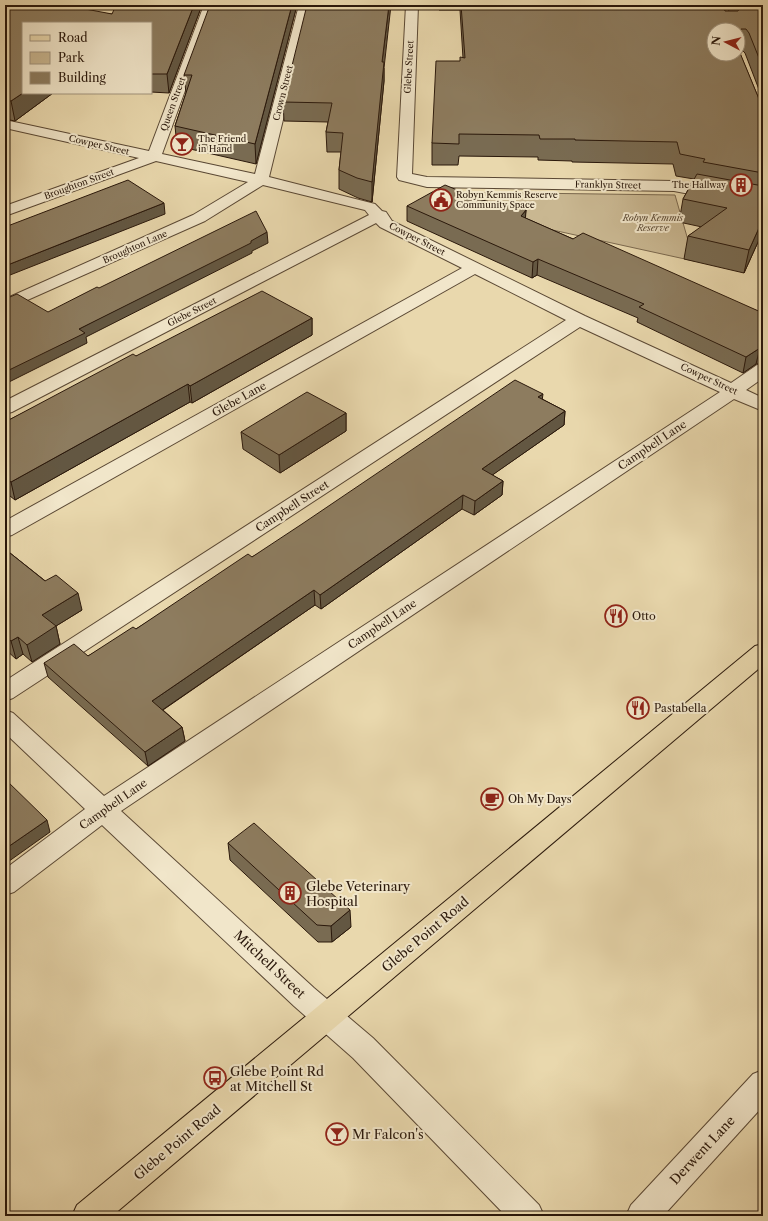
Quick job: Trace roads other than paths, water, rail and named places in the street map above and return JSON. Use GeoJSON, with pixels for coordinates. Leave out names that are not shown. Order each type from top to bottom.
{"type":"FeatureCollection","features":[{"type":"Feature","properties":{"kind":"main road","name":"Glebe Point Road"},"geometry":{"type":"LineString","coordinates":[[88,1216],[763,652]]}},
{"type":"Feature","properties":{"kind":"street","name":"Queen Street"},"geometry":{"type":"LineString","coordinates":[[154,158],[210,5]]}},
{"type":"Feature","properties":{"kind":"street","name":"Crown Street"},"geometry":{"type":"LineString","coordinates":[[261,180],[305,5]]}},
{"type":"Feature","properties":{"kind":"street","name":"Glebe Street"},"geometry":{"type":"LineString","coordinates":[[404,177],[412,5]]}},
{"type":"Feature","properties":{"kind":"street","name":"Cowper Street"},"geometry":{"type":"LineString","coordinates":[[5,124],[154,158],[261,180],[370,207],[380,215],[386,224],[579,320],[734,390],[763,405]]}},
{"type":"Feature","properties":{"kind":"street","name":"Broughton Street"},"geometry":{"type":"LineString","coordinates":[[5,211],[154,158]]}},
{"type":"Feature","properties":{"kind":"street","name":"Franklyn Street"},"geometry":{"type":"LineString","coordinates":[[404,177],[427,182],[674,186],[763,203]]}},
{"type":"Feature","properties":{"kind":"street","name":"Broughton Lane"},"geometry":{"type":"LineString","coordinates":[[5,305],[199,218],[261,180]]}},
{"type":"Feature","properties":{"kind":"street"},"geometry":{"type":"LineString","coordinates":[[5,201],[22,205]]}},
{"type":"Feature","properties":{"kind":"street","name":"Glebe Street"},"geometry":{"type":"LineString","coordinates":[[5,408],[380,215]]}},
{"type":"Feature","properties":{"kind":"street","name":"Glebe Lane"},"geometry":{"type":"LineString","coordinates":[[5,530],[474,268]]}},
{"type":"Feature","properties":{"kind":"street","name":"Campbell Street"},"geometry":{"type":"LineString","coordinates":[[5,692],[579,320]]}},
{"type":"Feature","properties":{"kind":"street","name":"Campbell Lane"},"geometry":{"type":"LineString","coordinates":[[5,884],[104,809],[734,390],[763,369]]}},
{"type":"Feature","properties":{"kind":"street","name":"Mitchell Street"},"geometry":{"type":"LineString","coordinates":[[5,720],[104,809],[304,997],[363,1048],[528,1216]]}},
{"type":"Feature","properties":{"kind":"street","name":"Derwent Lane"},"geometry":{"type":"LineString","coordinates":[[642,1216],[763,1084]]}},
{"type":"Feature","properties":{"kind":"place","name":"The Friend in Hand"},"geometry":{"type":"Point","coordinates":[182,144]}},
{"type":"Feature","properties":{"kind":"place","name":"The Hallway"},"geometry":{"type":"Point","coordinates":[741,185]}},
{"type":"Feature","properties":{"kind":"place","name":"Robyn Kemmis Reserve Community Space"},"geometry":{"type":"Point","coordinates":[441,200]}},
{"type":"Feature","properties":{"kind":"place","name":"Otto"},"geometry":{"type":"Point","coordinates":[616,616]}},
{"type":"Feature","properties":{"kind":"place","name":"Pastabella"},"geometry":{"type":"Point","coordinates":[638,708]}},
{"type":"Feature","properties":{"kind":"place","name":"Oh My Days"},"geometry":{"type":"Point","coordinates":[492,799]}},
{"type":"Feature","properties":{"kind":"place","name":"Glebe Veterinary Hospital"},"geometry":{"type":"Point","coordinates":[290,893]}},
{"type":"Feature","properties":{"kind":"place","name":"Glebe Point Rd at Mitchell St"},"geometry":{"type":"Point","coordinates":[215,1078]}},
{"type":"Feature","properties":{"kind":"place","name":"Mr Falcon's"},"geometry":{"type":"Point","coordinates":[337,1134]}},
{"type":"Feature","properties":{"kind":"park label","name":"Robyn Kemmis Reserve"},"geometry":{"type":"Point","coordinates":[653,224]}}]}
